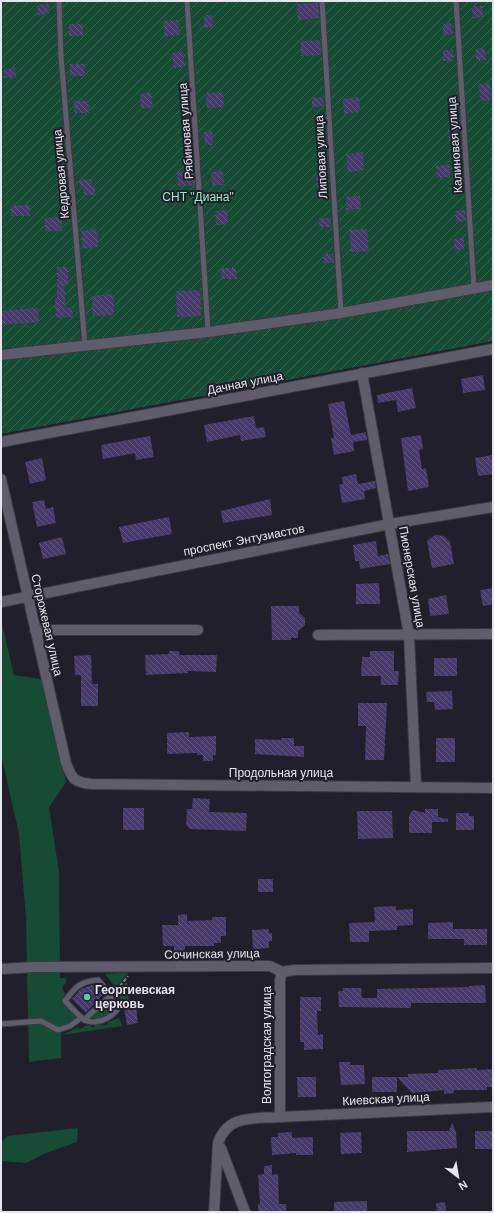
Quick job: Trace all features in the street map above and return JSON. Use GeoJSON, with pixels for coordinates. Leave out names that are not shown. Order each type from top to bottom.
{"type":"FeatureCollection","features":[{"type":"Feature","properties":{"kind":"street"},"geometry":{"type":"LineString","coordinates":[[1,355],[208,332],[341,313],[493,285]]}},
{"type":"Feature","properties":{"kind":"street","name":"Дачная улица"},"geometry":{"type":"LineString","coordinates":[[1,442],[493,348]]}},
{"type":"Feature","properties":{"kind":"street","name":"Пионерская улица"},"geometry":{"type":"LineString","coordinates":[[362,374],[409,635],[416,787]]}},
{"type":"Feature","properties":{"kind":"street","name":"Сторожевая улица"},"geometry":{"type":"LineString","coordinates":[[1,479],[66,763],[71,776]]}},
{"type":"Feature","properties":{"kind":"street","name":"проспект Энтузиастов"},"geometry":{"type":"LineString","coordinates":[[1,602],[390,524],[493,507]]}},
{"type":"Feature","properties":{"kind":"street"},"geometry":{"type":"LineString","coordinates":[[35,630],[198,630]]}},
{"type":"Feature","properties":{"kind":"street"},"geometry":{"type":"LineString","coordinates":[[318,635],[493,634]]}},
{"type":"Feature","properties":{"kind":"street","name":"Продольная улица"},"geometry":{"type":"LineString","coordinates":[[71,776],[78,782],[91,784],[493,788]]}},
{"type":"Feature","properties":{"kind":"street","name":"Сочинская улица"},"geometry":{"type":"LineString","coordinates":[[1,968],[270,966],[282,972],[294,970],[493,968]]}},
{"type":"Feature","properties":{"kind":"street","name":"Волгоградская улица"},"geometry":{"type":"LineString","coordinates":[[214,1212],[218,1142],[222,1132],[229,1125],[239,1120],[280,1117],[280,980],[282,972]]}},
{"type":"Feature","properties":{"kind":"street","name":"Киевская улица"},"geometry":{"type":"LineString","coordinates":[[280,1117],[493,1107]]}},
{"type":"Feature","properties":{"kind":"street"},"geometry":{"type":"LineString","coordinates":[[218,1142],[245,1212]]}},
{"type":"Feature","properties":{"kind":"lane","name":"Кедровая улица"},"geometry":{"type":"LineString","coordinates":[[59,1],[61,56],[85,346]]}},
{"type":"Feature","properties":{"kind":"lane","name":"Рябиновая улица"},"geometry":{"type":"LineString","coordinates":[[188,1],[208,332]]}},
{"type":"Feature","properties":{"kind":"lane","name":"Липовая улица"},"geometry":{"type":"LineString","coordinates":[[322,1],[341,313]]}},
{"type":"Feature","properties":{"kind":"lane","name":"Калиновая улица"},"geometry":{"type":"LineString","coordinates":[[456,1],[474,288]]}},
{"type":"Feature","properties":{"kind":"lane"},"geometry":{"type":"LineString","coordinates":[[87,980],[98,980],[110,996],[117,1010],[112,1017],[100,1021],[88,1022],[83,1019],[65,1001],[77,985],[87,980]]}},
{"type":"Feature","properties":{"kind":"lane"},"geometry":{"type":"LineString","coordinates":[[1,1024],[40,1021],[58,1030],[83,1019],[110,996]]}},
{"type":"Feature","properties":{"kind":"path"},"geometry":{"type":"LineString","coordinates":[[110,996],[123,984],[131,968]]}},
{"type":"Feature","properties":{"kind":"green space","name":"СНТ \"Диана\""},"geometry":{"type":"Polygon","coordinates":[[[1,1],[493,1],[493,341],[1,434],[1,1]]]}},
{"type":"Feature","properties":{"kind":"green space"},"geometry":{"type":"Polygon","coordinates":[[[1,620],[14,675],[41,679],[66,782],[49,807],[59,872],[60,978],[66,978],[66,983],[62,987],[65,994],[63,1001],[76,1017],[72,1022],[61,1027],[61,1058],[29,1062],[26,918],[19,834],[1,754],[1,620]]]}},
{"type":"Feature","properties":{"kind":"green space"},"geometry":{"type":"Polygon","coordinates":[[[129,972],[116,988],[105,974],[129,972]]]}},
{"type":"Feature","properties":{"kind":"green space"},"geometry":{"type":"Polygon","coordinates":[[[127,982],[129,1001],[124,1007],[118,1004],[114,994],[127,982]]]}},
{"type":"Feature","properties":{"kind":"green space"},"geometry":{"type":"Polygon","coordinates":[[[106,1003],[112,1012],[104,1017],[89,1019],[106,1003]]]}},
{"type":"Feature","properties":{"kind":"green space"},"geometry":{"type":"Polygon","coordinates":[[[119,1018],[122,1026],[62,1035],[79,1027],[79,1029],[83,1028],[84,1026],[91,1025],[91,1027],[94,1027],[94,1024],[107,1025],[108,1022],[119,1018]]]}},
{"type":"Feature","properties":{"kind":"green space"},"geometry":{"type":"Polygon","coordinates":[[[78,1128],[77,1142],[46,1153],[26,1163],[1,1161],[1,1143],[7,1136],[78,1128]]]}},
{"type":"Feature","properties":{"kind":"building"},"geometry":{"type":"Polygon","coordinates":[[[318,3],[319,18],[298,20],[297,4],[318,3]]]}},
{"type":"Feature","properties":{"kind":"building"},"geometry":{"type":"Polygon","coordinates":[[[49,4],[49,14],[38,15],[37,5],[49,4]]]}},
{"type":"Feature","properties":{"kind":"building"},"geometry":{"type":"Polygon","coordinates":[[[482,6],[483,17],[473,18],[472,7],[482,6]]]}},
{"type":"Feature","properties":{"kind":"building"},"geometry":{"type":"Polygon","coordinates":[[[204,15],[213,15],[212,28],[204,27],[204,15]]]}},
{"type":"Feature","properties":{"kind":"building"},"geometry":{"type":"Polygon","coordinates":[[[178,20],[179,35],[165,36],[163,21],[178,20]]]}},
{"type":"Feature","properties":{"kind":"building"},"geometry":{"type":"Polygon","coordinates":[[[452,23],[453,34],[443,35],[443,24],[452,23]]]}},
{"type":"Feature","properties":{"kind":"building"},"geometry":{"type":"Polygon","coordinates":[[[69,24],[83,24],[83,36],[69,36],[69,24]]]}},
{"type":"Feature","properties":{"kind":"building"},"geometry":{"type":"Polygon","coordinates":[[[320,40],[321,55],[301,56],[301,41],[320,40]]]}},
{"type":"Feature","properties":{"kind":"building"},"geometry":{"type":"Polygon","coordinates":[[[485,48],[486,60],[476,60],[476,49],[485,48]]]}},
{"type":"Feature","properties":{"kind":"building"},"geometry":{"type":"Polygon","coordinates":[[[443,50],[453,50],[453,61],[443,61],[443,50]]]}},
{"type":"Feature","properties":{"kind":"building"},"geometry":{"type":"Polygon","coordinates":[[[183,51],[185,67],[174,68],[172,53],[183,51]]]}},
{"type":"Feature","properties":{"kind":"building"},"geometry":{"type":"Polygon","coordinates":[[[70,64],[84,64],[85,76],[70,76],[70,64]]]}},
{"type":"Feature","properties":{"kind":"building"},"geometry":{"type":"Polygon","coordinates":[[[15,68],[16,78],[4,78],[4,69],[15,68]]]}},
{"type":"Feature","properties":{"kind":"building"},"geometry":{"type":"Polygon","coordinates":[[[490,83],[491,100],[480,101],[479,84],[490,83]]]}},
{"type":"Feature","properties":{"kind":"building"},"geometry":{"type":"Polygon","coordinates":[[[151,92],[153,107],[141,109],[140,94],[151,92]]]}},
{"type":"Feature","properties":{"kind":"building"},"geometry":{"type":"Polygon","coordinates":[[[223,92],[224,107],[207,108],[206,93],[223,92]]]}},
{"type":"Feature","properties":{"kind":"building"},"geometry":{"type":"Polygon","coordinates":[[[323,97],[324,106],[312,107],[312,98],[323,97]]]}},
{"type":"Feature","properties":{"kind":"building"},"geometry":{"type":"Polygon","coordinates":[[[359,97],[360,112],[344,114],[343,99],[359,97]]]}},
{"type":"Feature","properties":{"kind":"building"},"geometry":{"type":"Polygon","coordinates":[[[74,101],[88,101],[89,113],[74,113],[74,101]]]}},
{"type":"Feature","properties":{"kind":"building"},"geometry":{"type":"Polygon","coordinates":[[[458,128],[458,140],[449,140],[448,129],[458,128]]]}},
{"type":"Feature","properties":{"kind":"building"},"geometry":{"type":"Polygon","coordinates":[[[212,131],[213,145],[205,145],[204,132],[212,131]]]}},
{"type":"Feature","properties":{"kind":"building"},"geometry":{"type":"Polygon","coordinates":[[[316,136],[326,136],[327,149],[317,149],[316,136]]]}},
{"type":"Feature","properties":{"kind":"building"},"geometry":{"type":"Polygon","coordinates":[[[363,152],[364,170],[348,172],[346,154],[363,152]]]}},
{"type":"Feature","properties":{"kind":"building"},"geometry":{"type":"Polygon","coordinates":[[[450,165],[450,177],[437,178],[436,166],[450,165]]]}},
{"type":"Feature","properties":{"kind":"building"},"geometry":{"type":"Polygon","coordinates":[[[194,171],[195,185],[178,186],[177,172],[194,171]]]}},
{"type":"Feature","properties":{"kind":"building"},"geometry":{"type":"Polygon","coordinates":[[[223,171],[224,185],[212,186],[211,172],[223,171]]]}},
{"type":"Feature","properties":{"kind":"building"},"geometry":{"type":"Polygon","coordinates":[[[316,175],[327,175],[328,188],[317,188],[316,175]]]}},
{"type":"Feature","properties":{"kind":"building"},"geometry":{"type":"Polygon","coordinates":[[[91,179],[92,186],[95,186],[95,195],[84,195],[83,188],[80,188],[79,180],[91,179]]]}},
{"type":"Feature","properties":{"kind":"building"},"geometry":{"type":"Polygon","coordinates":[[[360,196],[361,209],[346,210],[346,197],[360,196]]]}},
{"type":"Feature","properties":{"kind":"building"},"geometry":{"type":"Polygon","coordinates":[[[30,205],[30,216],[11,216],[11,206],[30,205]]]}},
{"type":"Feature","properties":{"kind":"building"},"geometry":{"type":"Polygon","coordinates":[[[227,210],[228,224],[216,225],[215,211],[227,210]]]}},
{"type":"Feature","properties":{"kind":"building"},"geometry":{"type":"Polygon","coordinates":[[[465,210],[466,221],[456,222],[455,211],[465,210]]]}},
{"type":"Feature","properties":{"kind":"building"},"geometry":{"type":"Polygon","coordinates":[[[62,217],[62,231],[45,231],[45,218],[62,217]]]}},
{"type":"Feature","properties":{"kind":"building"},"geometry":{"type":"Polygon","coordinates":[[[319,218],[330,218],[331,227],[319,227],[319,218]]]}},
{"type":"Feature","properties":{"kind":"building"},"geometry":{"type":"Polygon","coordinates":[[[97,229],[98,247],[83,249],[81,231],[97,229]]]}},
{"type":"Feature","properties":{"kind":"building"},"geometry":{"type":"Polygon","coordinates":[[[367,229],[369,251],[351,252],[350,230],[367,229]]]}},
{"type":"Feature","properties":{"kind":"building"},"geometry":{"type":"Polygon","coordinates":[[[464,238],[464,249],[455,250],[454,239],[464,238]]]}},
{"type":"Feature","properties":{"kind":"building"},"geometry":{"type":"Polygon","coordinates":[[[323,254],[333,254],[334,263],[323,263],[323,254]]]}},
{"type":"Feature","properties":{"kind":"building"},"geometry":{"type":"Polygon","coordinates":[[[57,267],[68,267],[68,285],[64,285],[66,308],[72,307],[73,317],[56,318],[55,298],[57,298],[57,267]]]}},
{"type":"Feature","properties":{"kind":"building"},"geometry":{"type":"Polygon","coordinates":[[[221,268],[236,268],[237,279],[222,279],[221,268]]]}},
{"type":"Feature","properties":{"kind":"building"},"geometry":{"type":"Polygon","coordinates":[[[200,290],[201,316],[177,317],[176,291],[200,290]]]}},
{"type":"Feature","properties":{"kind":"building"},"geometry":{"type":"Polygon","coordinates":[[[113,294],[114,315],[93,316],[92,296],[113,294]]]}},
{"type":"Feature","properties":{"kind":"building"},"geometry":{"type":"Polygon","coordinates":[[[38,308],[39,322],[1,325],[1,311],[38,308]]]}},
{"type":"Feature","properties":{"kind":"building"},"geometry":{"type":"Polygon","coordinates":[[[483,375],[485,390],[463,393],[461,379],[483,375]]]}},
{"type":"Feature","properties":{"kind":"building"},"geometry":{"type":"Polygon","coordinates":[[[412,388],[416,408],[398,412],[396,400],[378,403],[377,395],[412,388]]]}},
{"type":"Feature","properties":{"kind":"building"},"geometry":{"type":"Polygon","coordinates":[[[344,401],[351,435],[366,432],[367,440],[353,442],[354,451],[334,455],[331,438],[334,438],[328,404],[344,401]]]}},
{"type":"Feature","properties":{"kind":"building"},"geometry":{"type":"Polygon","coordinates":[[[254,416],[256,428],[264,427],[266,437],[241,441],[240,435],[207,442],[204,425],[254,416]]]}},
{"type":"Feature","properties":{"kind":"building"},"geometry":{"type":"Polygon","coordinates":[[[421,435],[423,449],[419,450],[422,469],[426,468],[429,487],[408,491],[401,438],[421,435]]]}},
{"type":"Feature","properties":{"kind":"building"},"geometry":{"type":"Polygon","coordinates":[[[150,436],[154,457],[136,460],[135,453],[103,459],[101,445],[150,436]]]}},
{"type":"Feature","properties":{"kind":"building"},"geometry":{"type":"Polygon","coordinates":[[[493,455],[493,474],[478,476],[475,458],[493,455]]]}},
{"type":"Feature","properties":{"kind":"building"},"geometry":{"type":"Polygon","coordinates":[[[42,458],[46,480],[30,484],[25,462],[42,458]]]}},
{"type":"Feature","properties":{"kind":"building"},"geometry":{"type":"Polygon","coordinates":[[[356,474],[358,484],[375,481],[376,488],[364,491],[365,499],[342,503],[339,485],[343,484],[342,477],[356,474]]]}},
{"type":"Feature","properties":{"kind":"building"},"geometry":{"type":"Polygon","coordinates":[[[270,499],[272,515],[223,523],[221,511],[270,499]]]}},
{"type":"Feature","properties":{"kind":"building"},"geometry":{"type":"Polygon","coordinates":[[[44,500],[46,509],[53,507],[56,523],[37,527],[32,502],[44,500]]]}},
{"type":"Feature","properties":{"kind":"building"},"geometry":{"type":"Polygon","coordinates":[[[169,517],[172,534],[123,543],[119,527],[169,517]]]}},
{"type":"Feature","properties":{"kind":"building"},"geometry":{"type":"Polygon","coordinates":[[[435,535],[444,536],[450,542],[454,564],[432,568],[427,541],[435,535]]]}},
{"type":"Feature","properties":{"kind":"building"},"geometry":{"type":"Polygon","coordinates":[[[62,537],[66,554],[43,559],[39,543],[62,537]]]}},
{"type":"Feature","properties":{"kind":"building"},"geometry":{"type":"Polygon","coordinates":[[[376,541],[378,556],[388,554],[390,564],[360,569],[359,561],[355,561],[353,545],[376,541]]]}},
{"type":"Feature","properties":{"kind":"building"},"geometry":{"type":"Polygon","coordinates":[[[379,583],[380,604],[356,604],[356,584],[379,583]]]}},
{"type":"Feature","properties":{"kind":"building"},"geometry":{"type":"Polygon","coordinates":[[[493,588],[493,604],[483,606],[480,590],[493,588]]]}},
{"type":"Feature","properties":{"kind":"building"},"geometry":{"type":"Polygon","coordinates":[[[446,595],[449,614],[430,616],[428,599],[446,595]]]}},
{"type":"Feature","properties":{"kind":"building"},"geometry":{"type":"Polygon","coordinates":[[[271,606],[299,606],[299,613],[305,618],[305,625],[298,631],[298,638],[291,638],[291,640],[272,640],[271,606]]]}},
{"type":"Feature","properties":{"kind":"building"},"geometry":{"type":"Polygon","coordinates":[[[169,651],[178,651],[180,655],[217,655],[216,672],[188,671],[188,673],[146,675],[145,655],[169,654],[169,651]]]}},
{"type":"Feature","properties":{"kind":"building"},"geometry":{"type":"Polygon","coordinates":[[[370,651],[394,651],[394,671],[399,671],[398,685],[381,685],[381,676],[361,676],[362,657],[370,657],[370,651]]]}},
{"type":"Feature","properties":{"kind":"building"},"geometry":{"type":"Polygon","coordinates":[[[91,655],[92,684],[98,684],[98,706],[81,706],[81,675],[75,675],[74,656],[91,655]]]}},
{"type":"Feature","properties":{"kind":"building"},"geometry":{"type":"Polygon","coordinates":[[[434,658],[457,658],[457,676],[434,676],[434,658]]]}},
{"type":"Feature","properties":{"kind":"building"},"geometry":{"type":"Polygon","coordinates":[[[452,691],[453,709],[435,710],[434,702],[427,702],[426,692],[452,691]]]}},
{"type":"Feature","properties":{"kind":"building"},"geometry":{"type":"Polygon","coordinates":[[[358,703],[387,703],[384,760],[365,760],[366,726],[358,726],[358,703]]]}},
{"type":"Feature","properties":{"kind":"building"},"geometry":{"type":"Polygon","coordinates":[[[189,732],[189,737],[216,736],[216,755],[213,755],[213,761],[203,761],[203,755],[197,755],[197,753],[167,754],[167,733],[189,732]]]}},
{"type":"Feature","properties":{"kind":"building"},"geometry":{"type":"Polygon","coordinates":[[[281,738],[294,738],[294,746],[304,746],[304,757],[255,754],[255,739],[281,740],[281,738]]]}},
{"type":"Feature","properties":{"kind":"building"},"geometry":{"type":"Polygon","coordinates":[[[436,738],[455,738],[455,762],[436,762],[436,738]]]}},
{"type":"Feature","properties":{"kind":"building"},"geometry":{"type":"Polygon","coordinates":[[[193,798],[210,799],[209,812],[247,813],[246,831],[190,829],[186,825],[187,809],[192,809],[193,798]]]}},
{"type":"Feature","properties":{"kind":"building"},"geometry":{"type":"Polygon","coordinates":[[[123,808],[144,808],[144,830],[123,830],[123,808]]]}},
{"type":"Feature","properties":{"kind":"building"},"geometry":{"type":"Polygon","coordinates":[[[425,809],[438,809],[438,817],[448,819],[448,822],[432,822],[432,833],[409,833],[409,816],[411,812],[414,810],[425,813],[425,809]]]}},
{"type":"Feature","properties":{"kind":"building"},"geometry":{"type":"Polygon","coordinates":[[[357,811],[392,811],[393,838],[358,839],[357,811]]]}},
{"type":"Feature","properties":{"kind":"building"},"geometry":{"type":"Polygon","coordinates":[[[456,813],[469,813],[469,816],[474,816],[474,830],[456,830],[456,813]]]}},
{"type":"Feature","properties":{"kind":"building"},"geometry":{"type":"Polygon","coordinates":[[[258,879],[273,879],[273,892],[258,892],[258,879]]]}},
{"type":"Feature","properties":{"kind":"building"},"geometry":{"type":"Polygon","coordinates":[[[396,906],[396,910],[413,909],[413,925],[397,926],[397,930],[369,931],[369,942],[350,942],[349,923],[375,922],[374,907],[396,906]]]}},
{"type":"Feature","properties":{"kind":"building"},"geometry":{"type":"Polygon","coordinates":[[[187,914],[187,921],[212,920],[212,917],[226,917],[226,936],[221,936],[221,943],[214,943],[214,946],[185,946],[185,951],[174,952],[174,946],[163,946],[162,925],[178,925],[178,915],[187,914]]]}},
{"type":"Feature","properties":{"kind":"building"},"geometry":{"type":"Polygon","coordinates":[[[453,922],[453,929],[487,929],[487,945],[464,945],[464,939],[428,939],[428,923],[453,922]]]}},
{"type":"Feature","properties":{"kind":"building"},"geometry":{"type":"Polygon","coordinates":[[[269,929],[269,933],[272,933],[272,941],[269,941],[269,948],[253,949],[252,930],[269,929]]]}},
{"type":"Feature","properties":{"kind":"building","name":"Георгиевская церковь"},"geometry":{"type":"Polygon","coordinates":[[[92,985],[103,994],[86,1013],[72,999],[81,989],[92,985]]]}},
{"type":"Feature","properties":{"kind":"building"},"geometry":{"type":"Polygon","coordinates":[[[485,985],[486,1003],[411,1003],[411,1008],[339,1007],[338,991],[343,991],[343,988],[361,988],[362,998],[377,998],[377,989],[469,987],[485,985]]]}},
{"type":"Feature","properties":{"kind":"building"},"geometry":{"type":"Polygon","coordinates":[[[300,997],[321,997],[321,1011],[317,1011],[318,1035],[323,1034],[323,1049],[304,1050],[304,1042],[300,1042],[300,997]]]}},
{"type":"Feature","properties":{"kind":"building"},"geometry":{"type":"Polygon","coordinates":[[[135,1000],[138,1023],[127,1025],[123,1002],[135,1000]]]}},
{"type":"Feature","properties":{"kind":"building"},"geometry":{"type":"Polygon","coordinates":[[[339,1062],[350,1062],[350,1065],[364,1065],[365,1084],[341,1085],[339,1062]]]}},
{"type":"Feature","properties":{"kind":"building"},"geometry":{"type":"Polygon","coordinates":[[[477,1068],[477,1070],[493,1069],[493,1087],[487,1087],[487,1090],[454,1090],[454,1093],[444,1094],[444,1090],[412,1093],[397,1077],[408,1077],[408,1074],[438,1073],[438,1070],[477,1068]]]}},
{"type":"Feature","properties":{"kind":"building"},"geometry":{"type":"Polygon","coordinates":[[[297,1077],[316,1077],[316,1097],[298,1097],[297,1077]]]}},
{"type":"Feature","properties":{"kind":"building"},"geometry":{"type":"Polygon","coordinates":[[[372,1077],[397,1077],[397,1092],[372,1092],[372,1077]]]}},
{"type":"Feature","properties":{"kind":"building"},"geometry":{"type":"Polygon","coordinates":[[[452,1123],[456,1132],[457,1148],[407,1152],[407,1131],[449,1131],[452,1123]]]}},
{"type":"Feature","properties":{"kind":"building"},"geometry":{"type":"Polygon","coordinates":[[[475,1131],[492,1131],[493,1149],[475,1149],[475,1131]]]}},
{"type":"Feature","properties":{"kind":"building"},"geometry":{"type":"Polygon","coordinates":[[[292,1132],[292,1138],[313,1137],[313,1155],[296,1155],[296,1153],[272,1155],[271,1137],[278,1137],[278,1133],[292,1132]]]}},
{"type":"Feature","properties":{"kind":"building"},"geometry":{"type":"Polygon","coordinates":[[[361,1132],[362,1153],[341,1154],[340,1133],[361,1132]]]}},
{"type":"Feature","properties":{"kind":"building"},"geometry":{"type":"Polygon","coordinates":[[[272,1165],[272,1175],[278,1174],[279,1204],[286,1204],[286,1212],[258,1212],[258,1204],[260,1204],[258,1175],[264,1174],[264,1166],[272,1165]]]}},
{"type":"Feature","properties":{"kind":"building"},"geometry":{"type":"Polygon","coordinates":[[[367,1201],[367,1212],[334,1212],[334,1202],[367,1201]]]}},
{"type":"Feature","properties":{"kind":"building"},"geometry":{"type":"Polygon","coordinates":[[[445,1202],[446,1212],[437,1212],[436,1203],[445,1202]]]}},
{"type":"Feature","properties":{"kind":"place","name":"Георгиевская церковь"},"geometry":{"type":"Point","coordinates":[87,997]}}]}
